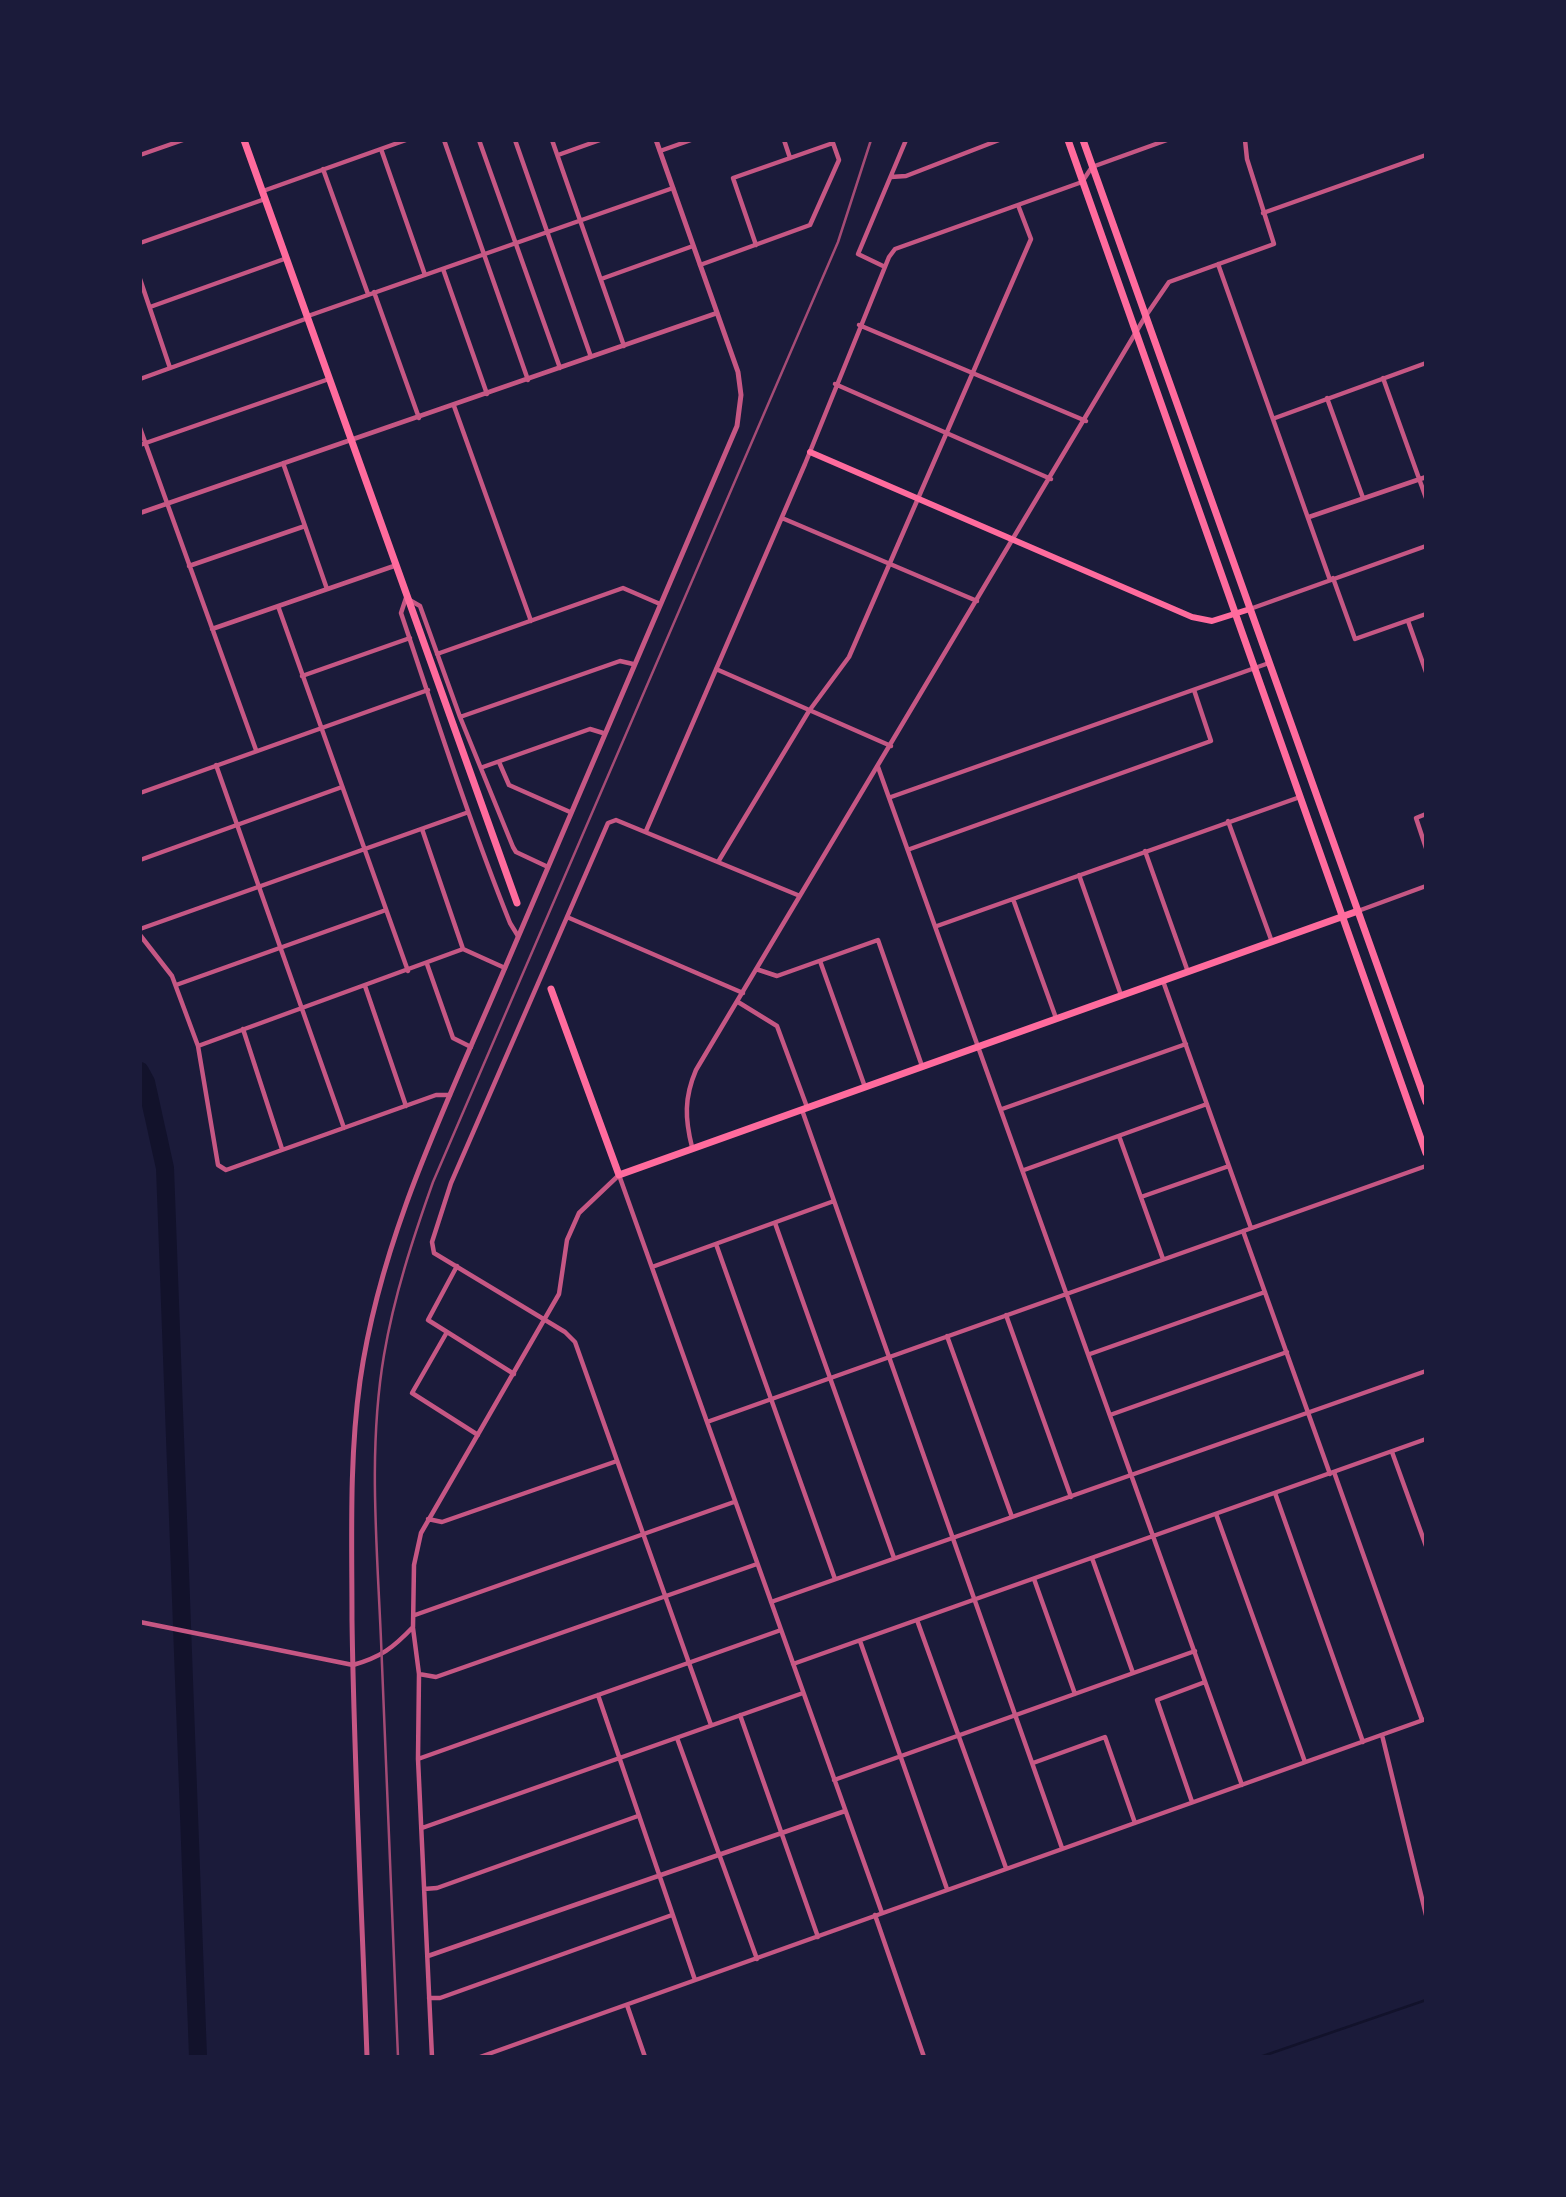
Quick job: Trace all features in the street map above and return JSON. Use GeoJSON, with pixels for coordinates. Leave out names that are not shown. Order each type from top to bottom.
{"type":"FeatureCollection","features":[{"type":"Feature","properties":{"kind":"main road"},"geometry":{"type":"LineString","coordinates":[[244,140],[394,566],[517,903]]}},
{"type":"Feature","properties":{"kind":"main road"},"geometry":{"type":"LineString","coordinates":[[1068,140],[1426,1153]]}},
{"type":"Feature","properties":{"kind":"main road"},"geometry":{"type":"LineString","coordinates":[[1083,140],[1426,1102]]}},
{"type":"Feature","properties":{"kind":"main road"},"geometry":{"type":"LineString","coordinates":[[810,452],[1192,617],[1212,621],[1250,609]]}},
{"type":"Feature","properties":{"kind":"main road"},"geometry":{"type":"LineString","coordinates":[[551,989],[619,1175],[1358,911]]}},
{"type":"Feature","properties":{"kind":"street"},"geometry":{"type":"LineString","coordinates":[[140,155],[183,140]]}},
{"type":"Feature","properties":{"kind":"street"},"geometry":{"type":"LineString","coordinates":[[140,243],[323,169],[406,140]]}},
{"type":"Feature","properties":{"kind":"street"},"geometry":{"type":"LineString","coordinates":[[444,140],[528,380]]}},
{"type":"Feature","properties":{"kind":"street"},"geometry":{"type":"LineString","coordinates":[[479,140],[560,368]]}},
{"type":"Feature","properties":{"kind":"street"},"geometry":{"type":"LineString","coordinates":[[515,140],[591,358]]}},
{"type":"Feature","properties":{"kind":"street"},"geometry":{"type":"LineString","coordinates":[[552,140],[624,346]]}},
{"type":"Feature","properties":{"kind":"street"},"geometry":{"type":"LineString","coordinates":[[557,155],[600,140]]}},
{"type":"Feature","properties":{"kind":"street"},"geometry":{"type":"LineString","coordinates":[[367,2057],[353,1665],[353,1450],[360,1380],[389,1253],[408,1197],[548,867],[569,811],[737,426],[741,395],[738,372],[656,140]]}},
{"type":"Feature","properties":{"kind":"street"},"geometry":{"type":"LineString","coordinates":[[660,151],[691,140]]}},
{"type":"Feature","properties":{"kind":"street"},"geometry":{"type":"LineString","coordinates":[[784,140],[790,158]]}},
{"type":"Feature","properties":{"kind":"street"},"geometry":{"type":"LineString","coordinates":[[883,266],[858,254],[906,140]]}},
{"type":"Feature","properties":{"kind":"street"},"geometry":{"type":"LineString","coordinates":[[891,177],[906,176],[999,140]]}},
{"type":"Feature","properties":{"kind":"street"},"geometry":{"type":"LineString","coordinates":[[646,831],[810,452],[883,266],[895,250],[1082,182],[1092,167],[1167,140]]}},
{"type":"Feature","properties":{"kind":"street"},"geometry":{"type":"LineString","coordinates":[[692,1147],[685,1120],[689,1086],[1146,317],[1169,282],[1274,244],[1247,159],[1245,140]]}},
{"type":"Feature","properties":{"kind":"street"},"geometry":{"type":"LineString","coordinates":[[700,265],[756,245],[810,225],[839,160],[833,143],[733,178],[756,245]]}},
{"type":"Feature","properties":{"kind":"street"},"geometry":{"type":"LineString","coordinates":[[381,149],[425,275]]}},
{"type":"Feature","properties":{"kind":"street"},"geometry":{"type":"LineString","coordinates":[[1263,213],[1426,155]]}},
{"type":"Feature","properties":{"kind":"street"},"geometry":{"type":"LineString","coordinates":[[323,169],[419,418]]}},
{"type":"Feature","properties":{"kind":"street"},"geometry":{"type":"LineString","coordinates":[[140,379],[371,293],[673,188]]}},
{"type":"Feature","properties":{"kind":"street"},"geometry":{"type":"LineString","coordinates":[[718,862],[809,711],[849,657],[1031,239],[1018,205]]}},
{"type":"Feature","properties":{"kind":"street"},"geometry":{"type":"LineString","coordinates":[[601,279],[693,246]]}},
{"type":"Feature","properties":{"kind":"street"},"geometry":{"type":"LineString","coordinates":[[150,307],[287,258]]}},
{"type":"Feature","properties":{"kind":"street"},"geometry":{"type":"LineString","coordinates":[[1218,264],[1355,639],[1426,614]]}},
{"type":"Feature","properties":{"kind":"street"},"geometry":{"type":"LineString","coordinates":[[443,268],[487,394]]}},
{"type":"Feature","properties":{"kind":"street"},"geometry":{"type":"LineString","coordinates":[[140,279],[170,368]]}},
{"type":"Feature","properties":{"kind":"street"},"geometry":{"type":"LineString","coordinates":[[140,513],[716,313]]}},
{"type":"Feature","properties":{"kind":"street"},"geometry":{"type":"LineString","coordinates":[[859,325],[1086,421]]}},
{"type":"Feature","properties":{"kind":"street"},"geometry":{"type":"LineString","coordinates":[[1275,418],[1426,363]]}},
{"type":"Feature","properties":{"kind":"street"},"geometry":{"type":"LineString","coordinates":[[1383,378],[1426,498]]}},
{"type":"Feature","properties":{"kind":"street"},"geometry":{"type":"LineString","coordinates":[[143,444],[328,379]]}},
{"type":"Feature","properties":{"kind":"street"},"geometry":{"type":"LineString","coordinates":[[835,384],[1051,479]]}},
{"type":"Feature","properties":{"kind":"street"},"geometry":{"type":"LineString","coordinates":[[1327,398],[1363,498]]}},
{"type":"Feature","properties":{"kind":"street"},"geometry":{"type":"LineString","coordinates":[[454,406],[530,621]]}},
{"type":"Feature","properties":{"kind":"street"},"geometry":{"type":"LineString","coordinates":[[140,428],[143,444],[256,750]]}},
{"type":"Feature","properties":{"kind":"street"},"geometry":{"type":"LineString","coordinates":[[283,463],[327,589]]}},
{"type":"Feature","properties":{"kind":"street"},"geometry":{"type":"LineString","coordinates":[[1309,517],[1426,477]]}},
{"type":"Feature","properties":{"kind":"street"},"geometry":{"type":"LineString","coordinates":[[782,518],[977,601]]}},
{"type":"Feature","properties":{"kind":"street"},"geometry":{"type":"LineString","coordinates":[[189,566],[305,526]]}},
{"type":"Feature","properties":{"kind":"street"},"geometry":{"type":"LineString","coordinates":[[1250,609],[1426,547]]}},
{"type":"Feature","properties":{"kind":"street"},"geometry":{"type":"LineString","coordinates":[[212,629],[394,566]]}},
{"type":"Feature","properties":{"kind":"street"},"geometry":{"type":"LineString","coordinates":[[437,654],[623,589],[660,604]]}},
{"type":"Feature","properties":{"kind":"street"},"geometry":{"type":"LineString","coordinates":[[518,936],[510,923],[466,813],[401,613],[407,598],[420,606],[460,717],[513,848],[548,867]]}},
{"type":"Feature","properties":{"kind":"street"},"geometry":{"type":"LineString","coordinates":[[278,606],[408,971]]}},
{"type":"Feature","properties":{"kind":"street"},"geometry":{"type":"LineString","coordinates":[[1408,621],[1426,672]]}},
{"type":"Feature","properties":{"kind":"street"},"geometry":{"type":"LineString","coordinates":[[302,676],[410,638]]}},
{"type":"Feature","properties":{"kind":"street"},"geometry":{"type":"LineString","coordinates":[[460,717],[620,661],[633,664]]}},
{"type":"Feature","properties":{"kind":"street"},"geometry":{"type":"LineString","coordinates":[[891,797],[1269,663]]}},
{"type":"Feature","properties":{"kind":"street"},"geometry":{"type":"LineString","coordinates":[[716,669],[891,746]]}},
{"type":"Feature","properties":{"kind":"street"},"geometry":{"type":"LineString","coordinates":[[140,793],[428,690]]}},
{"type":"Feature","properties":{"kind":"street"},"geometry":{"type":"LineString","coordinates":[[910,849],[1211,741],[1194,690]]}},
{"type":"Feature","properties":{"kind":"street"},"geometry":{"type":"LineString","coordinates":[[482,767],[590,729],[603,733]]}},
{"type":"Feature","properties":{"kind":"street"},"geometry":{"type":"LineString","coordinates":[[499,762],[509,785],[569,811]]}},
{"type":"Feature","properties":{"kind":"street"},"geometry":{"type":"LineString","coordinates":[[216,765],[344,1128]]}},
{"type":"Feature","properties":{"kind":"street"},"geometry":{"type":"LineString","coordinates":[[878,767],[910,849],[1242,1784]]}},
{"type":"Feature","properties":{"kind":"street"},"geometry":{"type":"LineString","coordinates":[[140,860],[342,787]]}},
{"type":"Feature","properties":{"kind":"street"},"geometry":{"type":"LineString","coordinates":[[937,926],[1300,797]]}},
{"type":"Feature","properties":{"kind":"street"},"geometry":{"type":"LineString","coordinates":[[140,929],[466,813]]}},
{"type":"Feature","properties":{"kind":"street"},"geometry":{"type":"LineString","coordinates":[[1426,814],[1416,818],[1426,848]]}},
{"type":"Feature","properties":{"kind":"street"},"geometry":{"type":"LineString","coordinates":[[712,1725],[575,1342],[546,1320],[434,1253],[432,1242],[451,1183],[608,824],[616,820],[646,831],[800,896]]}},
{"type":"Feature","properties":{"kind":"street"},"geometry":{"type":"LineString","coordinates":[[1228,821],[1272,943]]}},
{"type":"Feature","properties":{"kind":"street"},"geometry":{"type":"LineString","coordinates":[[422,829],[463,949],[505,968]]}},
{"type":"Feature","properties":{"kind":"street"},"geometry":{"type":"LineString","coordinates":[[1145,851],[1188,972]]}},
{"type":"Feature","properties":{"kind":"street"},"geometry":{"type":"LineString","coordinates":[[1079,875],[1121,995]]}},
{"type":"Feature","properties":{"kind":"street"},"geometry":{"type":"LineString","coordinates":[[1358,911],[1426,886]]}},
{"type":"Feature","properties":{"kind":"street"},"geometry":{"type":"LineString","coordinates":[[1013,899],[1056,1018]]}},
{"type":"Feature","properties":{"kind":"street"},"geometry":{"type":"LineString","coordinates":[[176,985],[386,910]]}},
{"type":"Feature","properties":{"kind":"street"},"geometry":{"type":"LineString","coordinates":[[567,917],[743,993]]}},
{"type":"Feature","properties":{"kind":"street"},"geometry":{"type":"LineString","coordinates":[[140,936],[176,985],[198,1046],[218,1165],[226,1170],[436,1096],[450,1096]]}},
{"type":"Feature","properties":{"kind":"street"},"geometry":{"type":"LineString","coordinates":[[757,969],[777,976],[878,940],[923,1067]]}},
{"type":"Feature","properties":{"kind":"street"},"geometry":{"type":"LineString","coordinates":[[198,1046],[463,949]]}},
{"type":"Feature","properties":{"kind":"street"},"geometry":{"type":"LineString","coordinates":[[820,961],[865,1087]]}},
{"type":"Feature","properties":{"kind":"street"},"geometry":{"type":"LineString","coordinates":[[427,964],[453,1038],[471,1047]]}},
{"type":"Feature","properties":{"kind":"street"},"geometry":{"type":"LineString","coordinates":[[1163,981],[1251,1228]]}},
{"type":"Feature","properties":{"kind":"street"},"geometry":{"type":"LineString","coordinates":[[365,986],[406,1106]]}},
{"type":"Feature","properties":{"kind":"street"},"geometry":{"type":"LineString","coordinates":[[737,1002],[777,1026],[834,1201],[1062,1848]]}},
{"type":"Feature","properties":{"kind":"street"},"geometry":{"type":"LineString","coordinates":[[243,1029],[282,1149]]}},
{"type":"Feature","properties":{"kind":"street"},"geometry":{"type":"LineString","coordinates":[[1002,1109],[1186,1044]]}},
{"type":"Feature","properties":{"kind":"street"},"geometry":{"type":"LineString","coordinates":[[1024,1170],[1207,1104]]}},
{"type":"Feature","properties":{"kind":"street"},"geometry":{"type":"LineString","coordinates":[[1119,1136],[1164,1259]]}},
{"type":"Feature","properties":{"kind":"street"},"geometry":{"type":"LineString","coordinates":[[1141,1197],[1229,1166]]}},
{"type":"Feature","properties":{"kind":"street"},"geometry":{"type":"LineString","coordinates":[[707,1422],[1426,1166]]}},
{"type":"Feature","properties":{"kind":"street"},"geometry":{"type":"LineString","coordinates":[[432,2057],[418,1759],[419,1674],[413,1628],[414,1565],[421,1533],[428,1520],[546,1320],[563,1283],[567,1240],[579,1213],[619,1175],[882,1913]]}},
{"type":"Feature","properties":{"kind":"street"},"geometry":{"type":"LineString","coordinates":[[652,1267],[834,1201]]}},
{"type":"Feature","properties":{"kind":"street"},"geometry":{"type":"LineString","coordinates":[[775,1223],[894,1558]]}},
{"type":"Feature","properties":{"kind":"street"},"geometry":{"type":"LineString","coordinates":[[480,2057],[1424,1720],[1243,1231]]}},
{"type":"Feature","properties":{"kind":"street"},"geometry":{"type":"LineString","coordinates":[[716,1244],[835,1579]]}},
{"type":"Feature","properties":{"kind":"street"},"geometry":{"type":"LineString","coordinates":[[457,1266],[428,1320],[514,1374]]}},
{"type":"Feature","properties":{"kind":"street"},"geometry":{"type":"LineString","coordinates":[[1090,1354],[1265,1292]]}},
{"type":"Feature","properties":{"kind":"street"},"geometry":{"type":"LineString","coordinates":[[1006,1315],[1071,1497]]}},
{"type":"Feature","properties":{"kind":"street"},"geometry":{"type":"LineString","coordinates":[[447,1332],[412,1393],[478,1435]]}},
{"type":"Feature","properties":{"kind":"street"},"geometry":{"type":"LineString","coordinates":[[947,1336],[1012,1517]]}},
{"type":"Feature","properties":{"kind":"street"},"geometry":{"type":"LineString","coordinates":[[1110,1415],[1287,1352]]}},
{"type":"Feature","properties":{"kind":"street"},"geometry":{"type":"LineString","coordinates":[[771,1602],[1426,1371]]}},
{"type":"Feature","properties":{"kind":"street"},"geometry":{"type":"LineString","coordinates":[[793,1664],[1426,1440]]}},
{"type":"Feature","properties":{"kind":"street"},"geometry":{"type":"LineString","coordinates":[[1392,1452],[1426,1546]]}},
{"type":"Feature","properties":{"kind":"street"},"geometry":{"type":"LineString","coordinates":[[428,1520],[442,1522],[617,1461]]}},
{"type":"Feature","properties":{"kind":"street"},"geometry":{"type":"LineString","coordinates":[[1275,1493],[1363,1742]]}},
{"type":"Feature","properties":{"kind":"street"},"geometry":{"type":"LineString","coordinates":[[415,1615],[735,1502]]}},
{"type":"Feature","properties":{"kind":"street"},"geometry":{"type":"LineString","coordinates":[[1216,1514],[1305,1762]]}},
{"type":"Feature","properties":{"kind":"street"},"geometry":{"type":"LineString","coordinates":[[1092,1558],[1133,1673]]}},
{"type":"Feature","properties":{"kind":"street"},"geometry":{"type":"LineString","coordinates":[[419,1674],[436,1676],[757,1564]]}},
{"type":"Feature","properties":{"kind":"street"},"geometry":{"type":"LineString","coordinates":[[1034,1579],[1075,1694]]}},
{"type":"Feature","properties":{"kind":"street"},"geometry":{"type":"LineString","coordinates":[[917,1620],[1006,1868]]}},
{"type":"Feature","properties":{"kind":"street"},"geometry":{"type":"LineString","coordinates":[[140,1622],[353,1665],[381,1656],[413,1628]]}},
{"type":"Feature","properties":{"kind":"street"},"geometry":{"type":"LineString","coordinates":[[418,1759],[781,1630]]}},
{"type":"Feature","properties":{"kind":"street"},"geometry":{"type":"LineString","coordinates":[[860,1641],[947,1889]]}},
{"type":"Feature","properties":{"kind":"street"},"geometry":{"type":"LineString","coordinates":[[834,1780],[1195,1651]]}},
{"type":"Feature","properties":{"kind":"street"},"geometry":{"type":"LineString","coordinates":[[1192,1802],[1157,1700],[1205,1682]]}},
{"type":"Feature","properties":{"kind":"street"},"geometry":{"type":"LineString","coordinates":[[422,1828],[803,1693]]}},
{"type":"Feature","properties":{"kind":"street"},"geometry":{"type":"LineString","coordinates":[[598,1695],[695,1980]]}},
{"type":"Feature","properties":{"kind":"street"},"geometry":{"type":"LineString","coordinates":[[740,1715],[818,1937]]}},
{"type":"Feature","properties":{"kind":"street"},"geometry":{"type":"LineString","coordinates":[[1382,1735],[1426,1915]]}},
{"type":"Feature","properties":{"kind":"street"},"geometry":{"type":"LineString","coordinates":[[1033,1763],[1105,1737],[1135,1823]]}},
{"type":"Feature","properties":{"kind":"street"},"geometry":{"type":"LineString","coordinates":[[677,1738],[757,1959]]}},
{"type":"Feature","properties":{"kind":"street"},"geometry":{"type":"LineString","coordinates":[[428,1956],[845,1811]]}},
{"type":"Feature","properties":{"kind":"street"},"geometry":{"type":"LineString","coordinates":[[424,1889],[437,1888],[638,1816]]}},
{"type":"Feature","properties":{"kind":"street"},"geometry":{"type":"LineString","coordinates":[[429,1998],[440,1998],[672,1915]]}},
{"type":"Feature","properties":{"kind":"street"},"geometry":{"type":"LineString","coordinates":[[875,1915],[924,2057]]}},
{"type":"Feature","properties":{"kind":"street"},"geometry":{"type":"LineString","coordinates":[[626,2005],[645,2057]]}},
{"type":"Feature","properties":{"kind":"waterway"},"geometry":{"type":"LineString","coordinates":[[140,1071],[146,1082],[165,1168],[198,2057]]}},
{"type":"Feature","properties":{"kind":"waterway"},"geometry":{"type":"LineString","coordinates":[[1260,2057],[1426,2000]]}},
{"type":"Feature","properties":{"kind":"railway"},"geometry":{"type":"LineString","coordinates":[[398,2057],[375,1497],[379,1390],[393,1311],[433,1182],[838,242],[871,140]]}}]}
